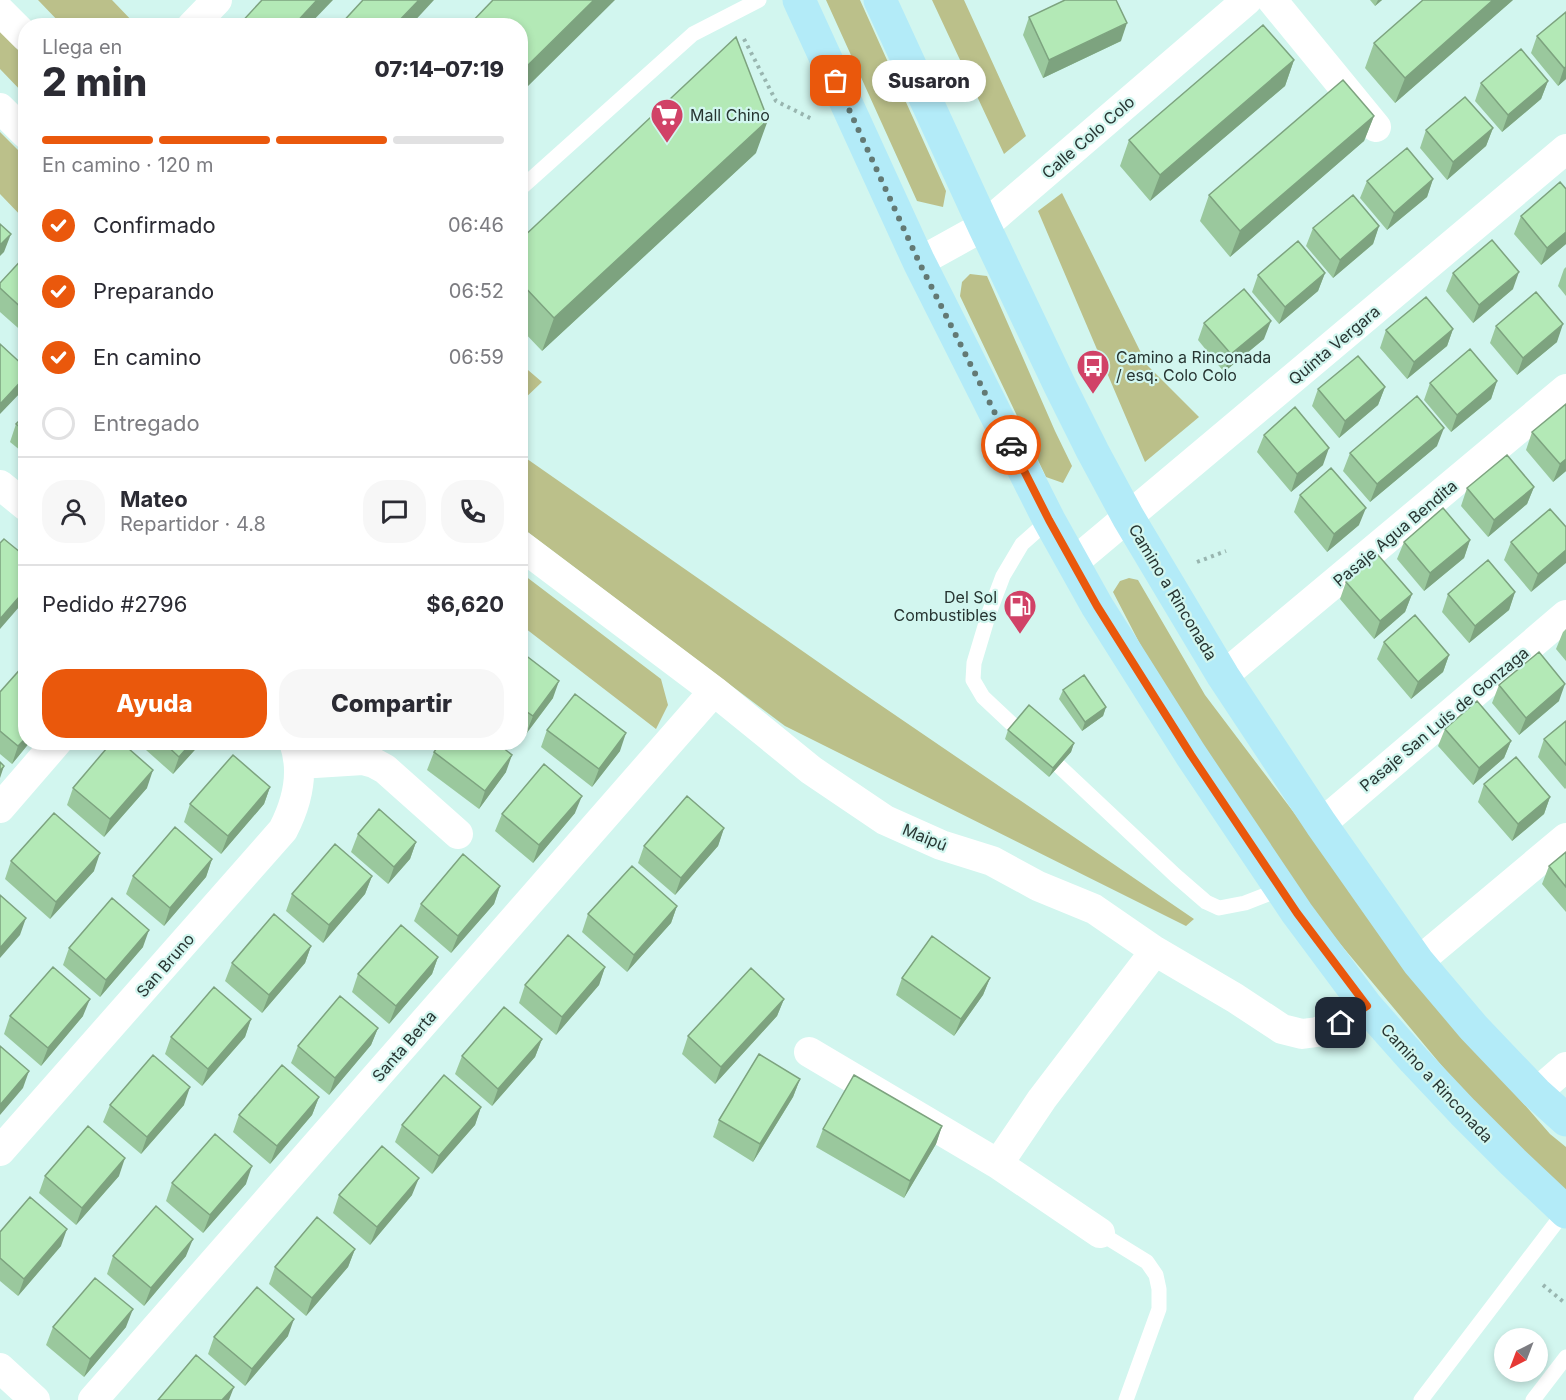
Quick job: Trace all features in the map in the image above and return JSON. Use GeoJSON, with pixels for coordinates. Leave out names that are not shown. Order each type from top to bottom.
{"type":"FeatureCollection","features":[{"type":"Feature","properties":{"kind":"main road","name":"Camino a Rinconada"},"geometry":{"type":"LineString","coordinates":[[799,0],[919,262],[1049,520],[1097,606],[1191,755],[1281,889],[1367,1006],[1463,1112],[1565,1211]]}},
{"type":"Feature","properties":{"kind":"main road","name":"Camino a Rinconada"},"geometry":{"type":"LineString","coordinates":[[880,0],[1060,386],[1128,517],[1223,676],[1321,824],[1418,962],[1473,1027],[1536,1093],[1566,1120]]}},
{"type":"Feature","properties":{"kind":"street"},"geometry":{"type":"LineString","coordinates":[[199,18],[216,0]]}},
{"type":"Feature","properties":{"kind":"street","name":"Calle Colo Colo"},"geometry":{"type":"LineString","coordinates":[[919,262],[984,226],[1247,0]]}},
{"type":"Feature","properties":{"kind":"street"},"geometry":{"type":"LineString","coordinates":[[1272,0],[1376,127]]}},
{"type":"Feature","properties":{"kind":"street"},"geometry":{"type":"LineString","coordinates":[[0,11],[18,29]]}},
{"type":"Feature","properties":{"kind":"street"},"geometry":{"type":"LineString","coordinates":[[0,108],[18,126]]}},
{"type":"Feature","properties":{"kind":"street","name":"Quinta Vergara"},"geometry":{"type":"LineString","coordinates":[[1073,563],[1566,149]]}},
{"type":"Feature","properties":{"kind":"street","name":"Pasaje Agua Bendita"},"geometry":{"type":"LineString","coordinates":[[1223,676],[1566,389]]}},
{"type":"Feature","properties":{"kind":"street"},"geometry":{"type":"LineString","coordinates":[[0,485],[18,500]]}},
{"type":"Feature","properties":{"kind":"street","name":"Maipú"},"geometry":{"type":"LineString","coordinates":[[528,551],[714,691],[810,770],[885,820],[941,844],[992,861],[1038,886],[1094,909],[1155,951],[1235,998],[1282,1029],[1302,1034],[1317,1032],[1341,1023],[1367,1006]]}},
{"type":"Feature","properties":{"kind":"street","name":"Pasaje San Luis de Gonzaga"},"geometry":{"type":"LineString","coordinates":[[1321,824],[1566,615]]}},
{"type":"Feature","properties":{"kind":"street","name":"Santa Berta"},"geometry":{"type":"LineString","coordinates":[[93,1400],[714,691]]}},
{"type":"Feature","properties":{"kind":"street"},"geometry":{"type":"LineString","coordinates":[[0,808],[50,750]]}},
{"type":"Feature","properties":{"kind":"street"},"geometry":{"type":"LineString","coordinates":[[297,753],[374,763],[385,769],[458,834]]}},
{"type":"Feature","properties":{"kind":"street","name":"San Bruno"},"geometry":{"type":"LineString","coordinates":[[0,1151],[283,830],[294,806],[300,778],[297,753]]}},
{"type":"Feature","properties":{"kind":"street"},"geometry":{"type":"LineString","coordinates":[[1418,962],[1566,838]]}},
{"type":"Feature","properties":{"kind":"street"},"geometry":{"type":"LineString","coordinates":[[998,1164],[1042,1099],[1155,951]]}},
{"type":"Feature","properties":{"kind":"street"},"geometry":{"type":"LineString","coordinates":[[809,1052],[998,1164],[1100,1233]]}},
{"type":"Feature","properties":{"kind":"street"},"geometry":{"type":"LineString","coordinates":[[1536,1093],[1566,1067]]}},
{"type":"Feature","properties":{"kind":"street"},"geometry":{"type":"LineString","coordinates":[[0,1368],[35,1400]]}},
{"type":"Feature","properties":{"kind":"lane"},"geometry":{"type":"LineString","coordinates":[[528,182],[693,34],[759,0]]}},
{"type":"Feature","properties":{"kind":"lane"},"geometry":{"type":"LineString","coordinates":[[1015,727],[983,698],[973,680],[974,663],[1003,576],[1022,544],[1049,520]]}},
{"type":"Feature","properties":{"kind":"lane"},"geometry":{"type":"LineString","coordinates":[[1059,766],[1206,902],[1220,908],[1245,903],[1281,889]]}},
{"type":"Feature","properties":{"kind":"lane"},"geometry":{"type":"LineString","coordinates":[[1420,1400],[1565,1211]]}},
{"type":"Feature","properties":{"kind":"lane"},"geometry":{"type":"LineString","coordinates":[[1100,1233],[1147,1262],[1156,1275],[1159,1289],[1159,1309],[1126,1400]]}},
{"type":"Feature","properties":{"kind":"lane"},"geometry":{"type":"LineString","coordinates":[[1533,1400],[1566,1357]]}},
{"type":"Feature","properties":{"kind":"green space"},"geometry":{"type":"Polygon","coordinates":[[[38,0],[112,0],[129,18],[55,18],[38,0]]]}},
{"type":"Feature","properties":{"kind":"green space"},"geometry":{"type":"Polygon","coordinates":[[[826,0],[860,0],[946,191],[943,207],[917,201],[826,0]]]}},
{"type":"Feature","properties":{"kind":"green space"},"geometry":{"type":"Polygon","coordinates":[[[932,0],[964,0],[1026,136],[1004,154],[932,0]]]}},
{"type":"Feature","properties":{"kind":"green space"},"geometry":{"type":"Polygon","coordinates":[[[0,31],[18,50],[18,88],[0,69],[0,31]]]}},
{"type":"Feature","properties":{"kind":"green space"},"geometry":{"type":"Polygon","coordinates":[[[0,132],[18,150],[18,213],[0,194],[0,132]]]}},
{"type":"Feature","properties":{"kind":"green space"},"geometry":{"type":"Polygon","coordinates":[[[1062,193],[1147,365],[1199,417],[1145,462],[1038,211],[1062,193]]]}},
{"type":"Feature","properties":{"kind":"green space"},"geometry":{"type":"Polygon","coordinates":[[[970,274],[987,276],[1072,466],[1063,483],[1046,477],[960,296],[962,282],[970,274]]]}},
{"type":"Feature","properties":{"kind":"green space"},"geometry":{"type":"Polygon","coordinates":[[[528,370],[542,382],[528,395],[528,370]]]}},
{"type":"Feature","properties":{"kind":"green space"},"geometry":{"type":"Polygon","coordinates":[[[528,460],[854,687],[1194,919],[1186,926],[785,726],[528,532],[528,460]]]}},
{"type":"Feature","properties":{"kind":"green space"},"geometry":{"type":"Polygon","coordinates":[[[528,578],[661,679],[668,705],[656,729],[528,630],[528,578]]]}},
{"type":"Feature","properties":{"kind":"green space"},"geometry":{"type":"Polygon","coordinates":[[[1129,578],[1138,580],[1205,695],[1329,859],[1403,965],[1550,1134],[1566,1147],[1566,1191],[1492,1126],[1317,916],[1154,671],[1113,592],[1120,581],[1129,578]]]}},
{"type":"Feature","properties":{"kind":"building"},"geometry":{"type":"Polygon","coordinates":[[[262,0],[317,0],[300,18],[245,18],[262,0]]]}},
{"type":"Feature","properties":{"kind":"building"},"geometry":{"type":"Polygon","coordinates":[[[363,0],[419,0],[402,18],[346,18],[363,0]]]}},
{"type":"Feature","properties":{"kind":"building"},"geometry":{"type":"Polygon","coordinates":[[[493,0],[594,0],[528,65],[528,18],[476,18],[493,0]]]}},
{"type":"Feature","properties":{"kind":"building"},"geometry":{"type":"Polygon","coordinates":[[[1065,0],[1116,0],[1127,23],[1049,60],[1029,17],[1065,0]]]}},
{"type":"Feature","properties":{"kind":"building"},"geometry":{"type":"Polygon","coordinates":[[[1423,0],[1493,0],[1405,78],[1374,43],[1423,0]]]}},
{"type":"Feature","properties":{"kind":"building"},"geometry":{"type":"Polygon","coordinates":[[[1566,12],[1566,67],[1564,68],[1537,36],[1566,12]]]}},
{"type":"Feature","properties":{"kind":"building"},"geometry":{"type":"Polygon","coordinates":[[[1263,25],[1294,60],[1160,175],[1129,140],[1263,25]]]}},
{"type":"Feature","properties":{"kind":"building"},"geometry":{"type":"Polygon","coordinates":[[[736,37],[768,120],[554,318],[528,290],[528,232],[736,37]]]}},
{"type":"Feature","properties":{"kind":"building"},"geometry":{"type":"Polygon","coordinates":[[[1521,49],[1548,81],[1508,115],[1481,83],[1521,49]]]}},
{"type":"Feature","properties":{"kind":"building"},"geometry":{"type":"Polygon","coordinates":[[[1343,80],[1374,116],[1240,231],[1209,195],[1343,80]]]}},
{"type":"Feature","properties":{"kind":"building"},"geometry":{"type":"Polygon","coordinates":[[[1465,97],[1493,128],[1453,162],[1426,130],[1465,97]]]}},
{"type":"Feature","properties":{"kind":"building"},"geometry":{"type":"Polygon","coordinates":[[[1407,148],[1433,179],[1394,213],[1367,181],[1407,148]]]}},
{"type":"Feature","properties":{"kind":"building"},"geometry":{"type":"Polygon","coordinates":[[[1560,182],[1566,189],[1566,232],[1547,248],[1521,216],[1560,182]]]}},
{"type":"Feature","properties":{"kind":"building"},"geometry":{"type":"Polygon","coordinates":[[[1353,195],[1379,226],[1340,260],[1313,228],[1353,195]]]}},
{"type":"Feature","properties":{"kind":"building"},"geometry":{"type":"Polygon","coordinates":[[[0,224],[11,234],[0,245],[0,224]]]}},
{"type":"Feature","properties":{"kind":"building"},"geometry":{"type":"Polygon","coordinates":[[[1492,240],[1519,272],[1479,305],[1453,273],[1492,240]]]}},
{"type":"Feature","properties":{"kind":"building"},"geometry":{"type":"Polygon","coordinates":[[[1298,241],[1325,273],[1285,307],[1258,275],[1298,241]]]}},
{"type":"Feature","properties":{"kind":"building"},"geometry":{"type":"Polygon","coordinates":[[[18,264],[18,305],[0,288],[0,283],[18,264]]]}},
{"type":"Feature","properties":{"kind":"building"},"geometry":{"type":"Polygon","coordinates":[[[1244,289],[1271,321],[1231,354],[1204,323],[1244,289]]]}},
{"type":"Feature","properties":{"kind":"building"},"geometry":{"type":"Polygon","coordinates":[[[1536,292],[1563,324],[1523,358],[1496,326],[1536,292]]]}},
{"type":"Feature","properties":{"kind":"building"},"geometry":{"type":"Polygon","coordinates":[[[1426,297],[1453,329],[1414,362],[1386,330],[1426,297]]]}},
{"type":"Feature","properties":{"kind":"building"},"geometry":{"type":"Polygon","coordinates":[[[0,344],[18,361],[18,385],[0,404],[0,344]]]}},
{"type":"Feature","properties":{"kind":"building"},"geometry":{"type":"Polygon","coordinates":[[[1470,349],[1497,381],[1457,415],[1430,383],[1470,349]]]}},
{"type":"Feature","properties":{"kind":"building"},"geometry":{"type":"Polygon","coordinates":[[[1358,356],[1385,387],[1345,421],[1318,389],[1358,356]]]}},
{"type":"Feature","properties":{"kind":"building"},"geometry":{"type":"Polygon","coordinates":[[[1417,396],[1444,428],[1377,484],[1350,453],[1417,396]]]}},
{"type":"Feature","properties":{"kind":"building"},"geometry":{"type":"Polygon","coordinates":[[[1566,404],[1566,459],[1560,464],[1532,432],[1566,404]]]}},
{"type":"Feature","properties":{"kind":"building"},"geometry":{"type":"Polygon","coordinates":[[[1295,407],[1329,448],[1297,474],[1264,435],[1295,407]]]}},
{"type":"Feature","properties":{"kind":"building"},"geometry":{"type":"Polygon","coordinates":[[[1507,455],[1534,487],[1494,520],[1467,488],[1507,455]]]}},
{"type":"Feature","properties":{"kind":"building"},"geometry":{"type":"Polygon","coordinates":[[[1331,468],[1366,508],[1334,534],[1300,495],[1331,468]]]}},
{"type":"Feature","properties":{"kind":"building"},"geometry":{"type":"Polygon","coordinates":[[[1443,508],[1470,540],[1430,573],[1404,542],[1443,508]]]}},
{"type":"Feature","properties":{"kind":"building"},"geometry":{"type":"Polygon","coordinates":[[[1550,509],[1566,527],[1566,550],[1538,574],[1511,542],[1550,509]]]}},
{"type":"Feature","properties":{"kind":"building"},"geometry":{"type":"Polygon","coordinates":[[[4,539],[18,550],[18,598],[0,619],[0,543],[4,539]]]}},
{"type":"Feature","properties":{"kind":"building"},"geometry":{"type":"Polygon","coordinates":[[[1378,555],[1412,594],[1380,621],[1346,582],[1378,555]]]}},
{"type":"Feature","properties":{"kind":"building"},"geometry":{"type":"Polygon","coordinates":[[[1488,560],[1515,592],[1475,626],[1448,594],[1488,560]]]}},
{"type":"Feature","properties":{"kind":"building"},"geometry":{"type":"Polygon","coordinates":[[[1415,615],[1449,655],[1418,682],[1384,642],[1415,615]]]}},
{"type":"Feature","properties":{"kind":"building"},"geometry":{"type":"Polygon","coordinates":[[[1539,652],[1565,684],[1526,718],[1499,685],[1539,652]]]}},
{"type":"Feature","properties":{"kind":"building"},"geometry":{"type":"Polygon","coordinates":[[[528,657],[559,681],[533,716],[528,713],[528,657]]]}},
{"type":"Feature","properties":{"kind":"building"},"geometry":{"type":"Polygon","coordinates":[[[18,672],[18,746],[0,731],[0,692],[18,672]]]}},
{"type":"Feature","properties":{"kind":"building"},"geometry":{"type":"Polygon","coordinates":[[[1084,675],[1106,707],[1085,722],[1063,690],[1084,675]]]}},
{"type":"Feature","properties":{"kind":"building"},"geometry":{"type":"Polygon","coordinates":[[[575,694],[626,733],[599,769],[547,730],[575,694]]]}},
{"type":"Feature","properties":{"kind":"building"},"geometry":{"type":"Polygon","coordinates":[[[1477,701],[1511,741],[1479,768],[1445,729],[1477,701]]]}},
{"type":"Feature","properties":{"kind":"building"},"geometry":{"type":"Polygon","coordinates":[[[1029,705],[1074,743],[1053,768],[1008,730],[1029,705]]]}},
{"type":"Feature","properties":{"kind":"building"},"geometry":{"type":"Polygon","coordinates":[[[1566,721],[1566,765],[1544,739],[1566,721]]]}},
{"type":"Feature","properties":{"kind":"building"},"geometry":{"type":"Polygon","coordinates":[[[105,750],[130,750],[153,770],[110,819],[73,788],[105,750]]]}},
{"type":"Feature","properties":{"kind":"building"},"geometry":{"type":"Polygon","coordinates":[[[172,750],[185,750],[179,757],[172,750]]]}},
{"type":"Feature","properties":{"kind":"building"},"geometry":{"type":"Polygon","coordinates":[[[435,750],[506,750],[512,755],[485,791],[434,752],[435,750]]]}},
{"type":"Feature","properties":{"kind":"building"},"geometry":{"type":"Polygon","coordinates":[[[233,755],[270,787],[228,836],[190,804],[233,755]]]}},
{"type":"Feature","properties":{"kind":"building"},"geometry":{"type":"Polygon","coordinates":[[[1516,757],[1550,797],[1518,824],[1484,784],[1516,757]]]}},
{"type":"Feature","properties":{"kind":"building"},"geometry":{"type":"Polygon","coordinates":[[[544,764],[582,796],[539,845],[502,814],[544,764]]]}},
{"type":"Feature","properties":{"kind":"building"},"geometry":{"type":"Polygon","coordinates":[[[687,796],[724,828],[681,878],[644,846],[687,796]]]}},
{"type":"Feature","properties":{"kind":"building"},"geometry":{"type":"Polygon","coordinates":[[[379,809],[416,842],[394,867],[358,834],[379,809]]]}},
{"type":"Feature","properties":{"kind":"building"},"geometry":{"type":"Polygon","coordinates":[[[54,813],[100,853],[56,902],[11,861],[54,813]]]}},
{"type":"Feature","properties":{"kind":"building"},"geometry":{"type":"Polygon","coordinates":[[[175,827],[212,859],[170,908],[133,876],[175,827]]]}},
{"type":"Feature","properties":{"kind":"building"},"geometry":{"type":"Polygon","coordinates":[[[335,844],[372,876],[329,925],[292,894],[335,844]]]}},
{"type":"Feature","properties":{"kind":"building"},"geometry":{"type":"Polygon","coordinates":[[[1566,852],[1566,887],[1549,866],[1566,852]]]}},
{"type":"Feature","properties":{"kind":"building"},"geometry":{"type":"Polygon","coordinates":[[[463,854],[500,886],[458,936],[421,904],[463,854]]]}},
{"type":"Feature","properties":{"kind":"building"},"geometry":{"type":"Polygon","coordinates":[[[632,866],[677,906],[634,955],[588,914],[632,866]]]}},
{"type":"Feature","properties":{"kind":"building"},"geometry":{"type":"Polygon","coordinates":[[[0,895],[26,918],[0,948],[0,895]]]}},
{"type":"Feature","properties":{"kind":"building"},"geometry":{"type":"Polygon","coordinates":[[[112,898],[149,930],[106,980],[69,948],[112,898]]]}},
{"type":"Feature","properties":{"kind":"building"},"geometry":{"type":"Polygon","coordinates":[[[274,914],[311,946],[269,995],[232,963],[274,914]]]}},
{"type":"Feature","properties":{"kind":"building"},"geometry":{"type":"Polygon","coordinates":[[[401,925],[438,957],[396,1006],[358,974],[401,925]]]}},
{"type":"Feature","properties":{"kind":"building"},"geometry":{"type":"Polygon","coordinates":[[[568,935],[605,967],[562,1017],[525,985],[568,935]]]}},
{"type":"Feature","properties":{"kind":"building"},"geometry":{"type":"Polygon","coordinates":[[[932,936],[990,978],[961,1019],[902,978],[932,936]]]}},
{"type":"Feature","properties":{"kind":"building"},"geometry":{"type":"Polygon","coordinates":[[[53,967],[90,999],[48,1048],[10,1016],[53,967]]]}},
{"type":"Feature","properties":{"kind":"building"},"geometry":{"type":"Polygon","coordinates":[[[751,968],[784,999],[721,1067],[688,1036],[751,968]]]}},
{"type":"Feature","properties":{"kind":"building"},"geometry":{"type":"Polygon","coordinates":[[[214,987],[251,1019],[208,1069],[171,1037],[214,987]]]}},
{"type":"Feature","properties":{"kind":"building"},"geometry":{"type":"Polygon","coordinates":[[[340,996],[378,1028],[335,1078],[298,1046],[340,996]]]}},
{"type":"Feature","properties":{"kind":"building"},"geometry":{"type":"Polygon","coordinates":[[[504,1007],[542,1039],[498,1089],[462,1056],[504,1007]]]}},
{"type":"Feature","properties":{"kind":"building"},"geometry":{"type":"Polygon","coordinates":[[[0,1046],[29,1071],[0,1105],[0,1046]]]}},
{"type":"Feature","properties":{"kind":"building"},"geometry":{"type":"Polygon","coordinates":[[[759,1054],[800,1079],[760,1144],[719,1120],[759,1054]]]}},
{"type":"Feature","properties":{"kind":"building"},"geometry":{"type":"Polygon","coordinates":[[[153,1055],[190,1087],[147,1137],[110,1105],[153,1055]]]}},
{"type":"Feature","properties":{"kind":"building"},"geometry":{"type":"Polygon","coordinates":[[[282,1065],[319,1097],[277,1146],[239,1115],[282,1065]]]}},
{"type":"Feature","properties":{"kind":"building"},"geometry":{"type":"Polygon","coordinates":[[[444,1075],[481,1107],[439,1156],[402,1125],[444,1075]]]}},
{"type":"Feature","properties":{"kind":"building"},"geometry":{"type":"Polygon","coordinates":[[[854,1075],[942,1126],[910,1181],[823,1129],[854,1075]]]}},
{"type":"Feature","properties":{"kind":"building"},"geometry":{"type":"Polygon","coordinates":[[[88,1126],[125,1158],[82,1208],[45,1176],[88,1126]]]}},
{"type":"Feature","properties":{"kind":"building"},"geometry":{"type":"Polygon","coordinates":[[[215,1134],[252,1166],[210,1215],[172,1183],[215,1134]]]}},
{"type":"Feature","properties":{"kind":"building"},"geometry":{"type":"Polygon","coordinates":[[[382,1146],[419,1178],[377,1227],[339,1195],[382,1146]]]}},
{"type":"Feature","properties":{"kind":"building"},"geometry":{"type":"Polygon","coordinates":[[[30,1197],[67,1229],[24,1279],[0,1258],[0,1232],[30,1197]]]}},
{"type":"Feature","properties":{"kind":"building"},"geometry":{"type":"Polygon","coordinates":[[[156,1206],[193,1239],[151,1288],[113,1256],[156,1206]]]}},
{"type":"Feature","properties":{"kind":"building"},"geometry":{"type":"Polygon","coordinates":[[[317,1217],[355,1249],[312,1298],[275,1267],[317,1217]]]}},
{"type":"Feature","properties":{"kind":"building"},"geometry":{"type":"Polygon","coordinates":[[[95,1278],[133,1309],[90,1359],[53,1327],[95,1278]]]}},
{"type":"Feature","properties":{"kind":"building"},"geometry":{"type":"Polygon","coordinates":[[[257,1287],[294,1319],[252,1369],[214,1337],[257,1287]]]}},
{"type":"Feature","properties":{"kind":"building"},"geometry":{"type":"Polygon","coordinates":[[[196,1355],[234,1387],[222,1400],[158,1400],[196,1355]]]}},
{"type":"Feature","properties":{"kind":"way so far"},"geometry":{"type":"LineString","coordinates":[[836,81],[919,262],[1011,445]]}},
{"type":"Feature","properties":{"kind":"place","name":"Susaron"},"geometry":{"type":"Point","coordinates":[836,81]}},
{"type":"Feature","properties":{"kind":"place","name":"Mall Chino"},"geometry":{"type":"Point","coordinates":[667,144]}},
{"type":"Feature","properties":{"kind":"place","name":"Camino a Rinconada / esq. Colo Colo"},"geometry":{"type":"Point","coordinates":[1093,395]}},
{"type":"Feature","properties":{"kind":"place","name":"Del Sol Combustibles"},"geometry":{"type":"Point","coordinates":[1020,635]}},
{"type":"Feature","properties":{"kind":"route"},"geometry":{"type":"LineString","coordinates":[[1011,445],[1049,520],[1097,606],[1191,755],[1297,913],[1367,1006],[1341,1023]]}}]}
